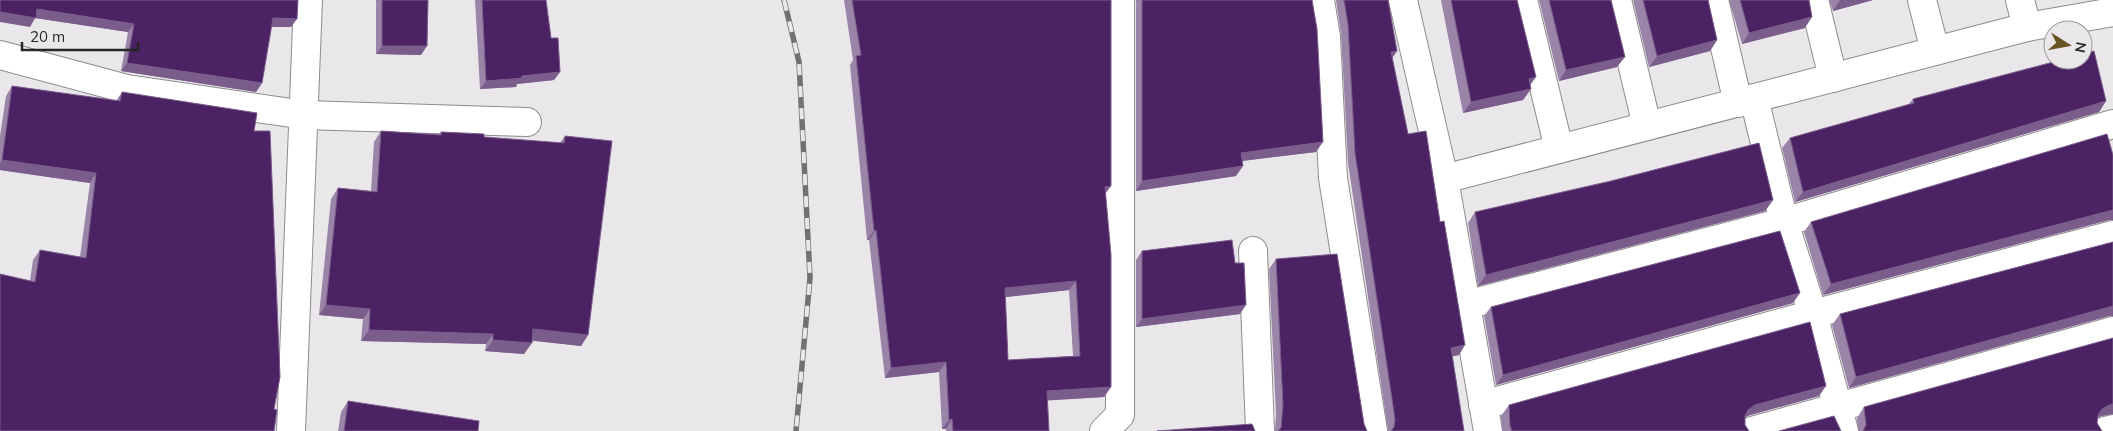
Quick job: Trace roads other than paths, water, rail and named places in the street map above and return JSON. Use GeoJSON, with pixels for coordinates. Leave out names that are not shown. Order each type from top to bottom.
{"type":"FeatureCollection","features":[{"type":"Feature","properties":{"kind":"street"},"geometry":{"type":"LineString","coordinates":[[291,431],[305,115],[308,0]]}},
{"type":"Feature","properties":{"kind":"street"},"geometry":{"type":"LineString","coordinates":[[1104,431],[1120,415],[1120,0]]}},
{"type":"Feature","properties":{"kind":"street"},"geometry":{"type":"LineString","coordinates":[[1320,0],[1326,37],[1333,178],[1373,431]]}},
{"type":"Feature","properties":{"kind":"street"},"geometry":{"type":"LineString","coordinates":[[1403,0],[1444,179],[1488,431]]}},
{"type":"Feature","properties":{"kind":"street"},"geometry":{"type":"LineString","coordinates":[[1523,0],[1559,149]]}},
{"type":"Feature","properties":{"kind":"street"},"geometry":{"type":"LineString","coordinates":[[1618,0],[1647,126]]}},
{"type":"Feature","properties":{"kind":"street"},"geometry":{"type":"LineString","coordinates":[[1714,0],[1813,314],[1841,420]]}},
{"type":"Feature","properties":{"kind":"street"},"geometry":{"type":"LineString","coordinates":[[1814,0],[1833,78]]}},
{"type":"Feature","properties":{"kind":"street"},"geometry":{"type":"LineString","coordinates":[[1922,0],[1935,51]]}},
{"type":"Feature","properties":{"kind":"street"},"geometry":{"type":"LineString","coordinates":[[2020,0],[2027,27]]}},
{"type":"Feature","properties":{"kind":"street"},"geometry":{"type":"LineString","coordinates":[[1444,179],[2027,27],[2113,12]]}},
{"type":"Feature","properties":{"kind":"street"},"geometry":{"type":"LineString","coordinates":[[0,55],[127,88],[305,115],[527,122]]}},
{"type":"Feature","properties":{"kind":"street"},"geometry":{"type":"LineString","coordinates":[[1466,305],[1784,222],[2113,124]]}},
{"type":"Feature","properties":{"kind":"street"},"geometry":{"type":"LineString","coordinates":[[1483,404],[2113,235]]}},
{"type":"Feature","properties":{"kind":"street"},"geometry":{"type":"LineString","coordinates":[[1253,251],[1260,431]]}},
{"type":"Feature","properties":{"kind":"street"},"geometry":{"type":"LineString","coordinates":[[1752,431],[1841,420],[2113,331]]}},
{"type":"Feature","properties":{"kind":"street"},"geometry":{"type":"LineString","coordinates":[[2105,431],[2113,428]]}},
{"type":"Feature","properties":{"kind":"railway"},"geometry":{"type":"LineString","coordinates":[[784,0],[799,62],[810,278],[796,431]]}}]}
